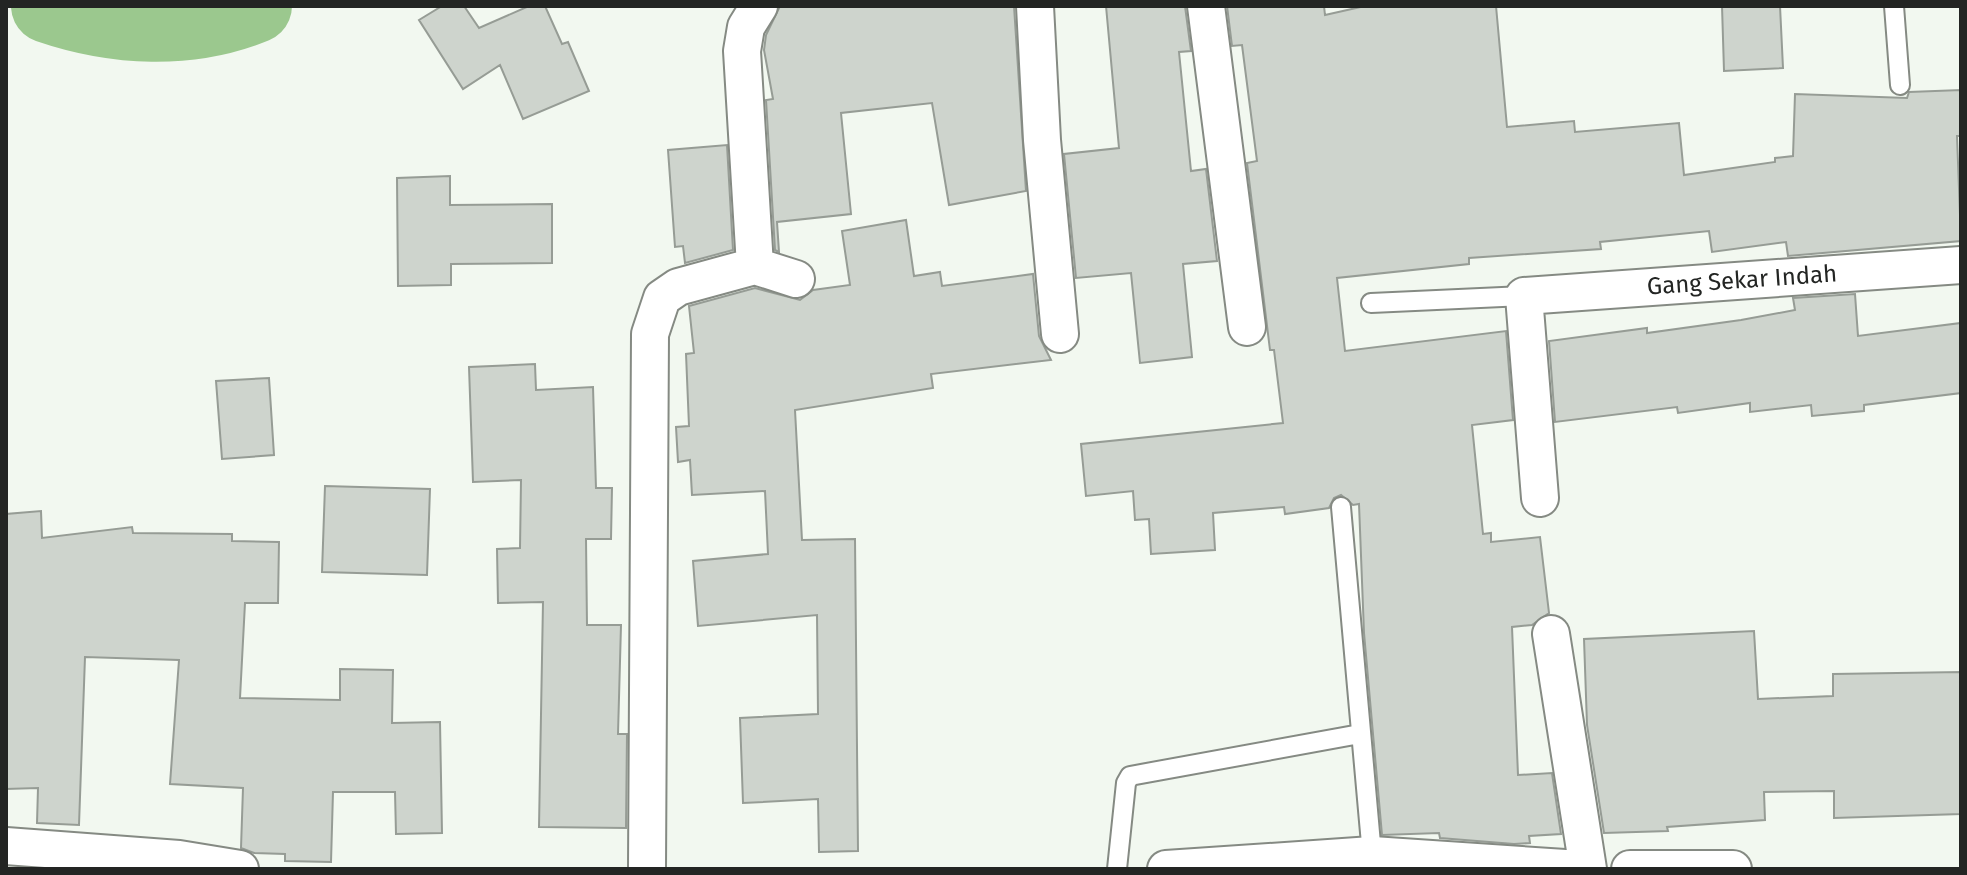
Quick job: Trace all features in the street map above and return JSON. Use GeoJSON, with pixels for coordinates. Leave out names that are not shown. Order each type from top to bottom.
{"type":"FeatureCollection","features":[{"type":"Feature","properties":{"kind":"street"},"geometry":{"type":"LineString","coordinates":[[755,266],[742,51],[746,27],[759,6]]}},
{"type":"Feature","properties":{"kind":"street"},"geometry":{"type":"LineString","coordinates":[[1035,6],[1042,140],[1060,334]]}},
{"type":"Feature","properties":{"kind":"street"},"geometry":{"type":"LineString","coordinates":[[1206,6],[1247,327]]}},
{"type":"Feature","properties":{"kind":"street","name":"Gang Sekar Indah"},"geometry":{"type":"LineString","coordinates":[[1524,296],[1961,265]]}},
{"type":"Feature","properties":{"kind":"street"},"geometry":{"type":"LineString","coordinates":[[647,869],[650,334],[662,298],[678,287],[755,266],[796,279]]}},
{"type":"Feature","properties":{"kind":"street"},"geometry":{"type":"LineString","coordinates":[[1524,296],[1540,498]]}},
{"type":"Feature","properties":{"kind":"street"},"geometry":{"type":"LineString","coordinates":[[1551,634],[1588,869]]}},
{"type":"Feature","properties":{"kind":"street"},"geometry":{"type":"LineString","coordinates":[[6,846],[240,869]]}},
{"type":"Feature","properties":{"kind":"street"},"geometry":{"type":"LineString","coordinates":[[1166,869],[1372,855],[1580,869]]}},
{"type":"Feature","properties":{"kind":"street"},"geometry":{"type":"LineString","coordinates":[[1630,869],[1733,869]]}},
{"type":"Feature","properties":{"kind":"lane"},"geometry":{"type":"LineString","coordinates":[[1894,6],[1900,85]]}},
{"type":"Feature","properties":{"kind":"lane"},"geometry":{"type":"LineString","coordinates":[[1371,303],[1524,296]]}},
{"type":"Feature","properties":{"kind":"lane"},"geometry":{"type":"LineString","coordinates":[[1341,507],[1372,855]]}},
{"type":"Feature","properties":{"kind":"lane"},"geometry":{"type":"LineString","coordinates":[[1117,869],[1126,783],[1130,776],[1360,734]]}},
{"type":"Feature","properties":{"kind":"building"},"geometry":{"type":"Polygon","coordinates":[[[442,6],[464,6],[479,28],[529,6],[545,6],[562,44],[568,42],[589,91],[523,119],[500,65],[463,89],[419,20],[442,6]]]}},
{"type":"Feature","properties":{"kind":"building"},"geometry":{"type":"Polygon","coordinates":[[[780,6],[1014,6],[1026,191],[949,205],[932,103],[841,113],[851,214],[777,222],[779,252],[775,250],[766,100],[773,99],[764,50],[766,35],[780,6]]]}},
{"type":"Feature","properties":{"kind":"building"},"geometry":{"type":"Polygon","coordinates":[[[1106,6],[1185,6],[1191,51],[1179,52],[1191,171],[1206,169],[1217,261],[1183,264],[1192,357],[1140,363],[1131,273],[1076,278],[1064,154],[1119,148],[1106,6]]]}},
{"type":"Feature","properties":{"kind":"building"},"geometry":{"type":"Polygon","coordinates":[[[1227,6],[1324,6],[1325,15],[1365,6],[1496,6],[1507,127],[1574,121],[1575,132],[1679,123],[1684,175],[1775,162],[1775,158],[1793,156],[1795,94],[1907,98],[1909,92],[1961,90],[1961,136],[1957,136],[1961,241],[1788,256],[1786,242],[1712,252],[1709,231],[1600,242],[1601,249],[1469,258],[1469,264],[1337,278],[1345,351],[1506,331],[1513,420],[1472,425],[1483,534],[1491,533],[1491,542],[1540,537],[1549,613],[1532,625],[1512,627],[1518,775],[1552,773],[1561,834],[1529,836],[1530,843],[1514,844],[1440,838],[1439,833],[1382,835],[1364,633],[1359,504],[1353,505],[1341,495],[1334,498],[1329,508],[1285,514],[1284,507],[1213,513],[1215,550],[1151,554],[1149,519],[1135,520],[1133,491],[1086,496],[1081,444],[1283,423],[1274,350],[1270,350],[1247,163],[1257,161],[1242,45],[1232,46],[1227,6]]]}},
{"type":"Feature","properties":{"kind":"building"},"geometry":{"type":"Polygon","coordinates":[[[1722,6],[1780,6],[1783,68],[1724,71],[1722,6]]]}},
{"type":"Feature","properties":{"kind":"building"},"geometry":{"type":"Polygon","coordinates":[[[727,145],[733,250],[685,263],[683,246],[675,247],[668,150],[727,145]]]}},
{"type":"Feature","properties":{"kind":"building"},"geometry":{"type":"Polygon","coordinates":[[[450,176],[450,205],[552,204],[552,263],[451,264],[451,285],[398,286],[397,178],[450,176]]]}},
{"type":"Feature","properties":{"kind":"building"},"geometry":{"type":"Polygon","coordinates":[[[906,220],[914,276],[940,272],[942,286],[1033,274],[1039,336],[1051,360],[931,374],[933,388],[795,410],[802,540],[855,539],[858,851],[819,852],[818,799],[743,803],[740,718],[818,714],[817,615],[698,626],[693,561],[768,554],[765,491],[692,495],[690,460],[678,462],[676,427],[689,426],[686,354],[694,353],[689,306],[755,288],[800,300],[813,290],[850,285],[842,231],[906,220]]]}},
{"type":"Feature","properties":{"kind":"building"},"geometry":{"type":"Polygon","coordinates":[[[1855,294],[1858,336],[1961,323],[1961,393],[1864,405],[1864,411],[1812,416],[1811,405],[1750,412],[1750,403],[1678,413],[1677,407],[1555,422],[1549,341],[1647,328],[1647,333],[1741,320],[1795,310],[1793,298],[1855,294]]]}},
{"type":"Feature","properties":{"kind":"building"},"geometry":{"type":"Polygon","coordinates":[[[535,364],[536,390],[593,387],[596,488],[612,488],[611,539],[586,539],[587,625],[621,625],[618,734],[627,734],[626,828],[539,827],[543,602],[498,603],[497,549],[520,548],[521,480],[473,482],[469,367],[535,364]]]}},
{"type":"Feature","properties":{"kind":"building"},"geometry":{"type":"Polygon","coordinates":[[[269,378],[274,455],[222,459],[216,381],[269,378]]]}},
{"type":"Feature","properties":{"kind":"building"},"geometry":{"type":"Polygon","coordinates":[[[325,486],[430,489],[427,575],[322,572],[325,486]]]}},
{"type":"Feature","properties":{"kind":"building"},"geometry":{"type":"Polygon","coordinates":[[[41,511],[42,538],[132,527],[133,533],[232,534],[232,541],[279,542],[278,603],[245,603],[240,698],[340,700],[340,669],[393,670],[392,723],[440,722],[442,833],[396,834],[395,792],[333,792],[331,862],[285,861],[285,854],[254,853],[241,848],[243,788],[170,784],[179,660],[85,657],[79,825],[37,823],[38,788],[6,789],[6,514],[41,511]]]}},
{"type":"Feature","properties":{"kind":"building"},"geometry":{"type":"Polygon","coordinates":[[[1754,631],[1758,699],[1833,696],[1833,674],[1961,672],[1961,814],[1834,818],[1834,791],[1764,792],[1765,820],[1667,827],[1668,831],[1604,833],[1587,725],[1584,639],[1754,631]]]}},
{"type":"Feature","properties":{"kind":"waterway"},"geometry":{"type":"LineString","coordinates":[[48,6],[99,20],[152,25],[204,21],[255,6]]}}]}
